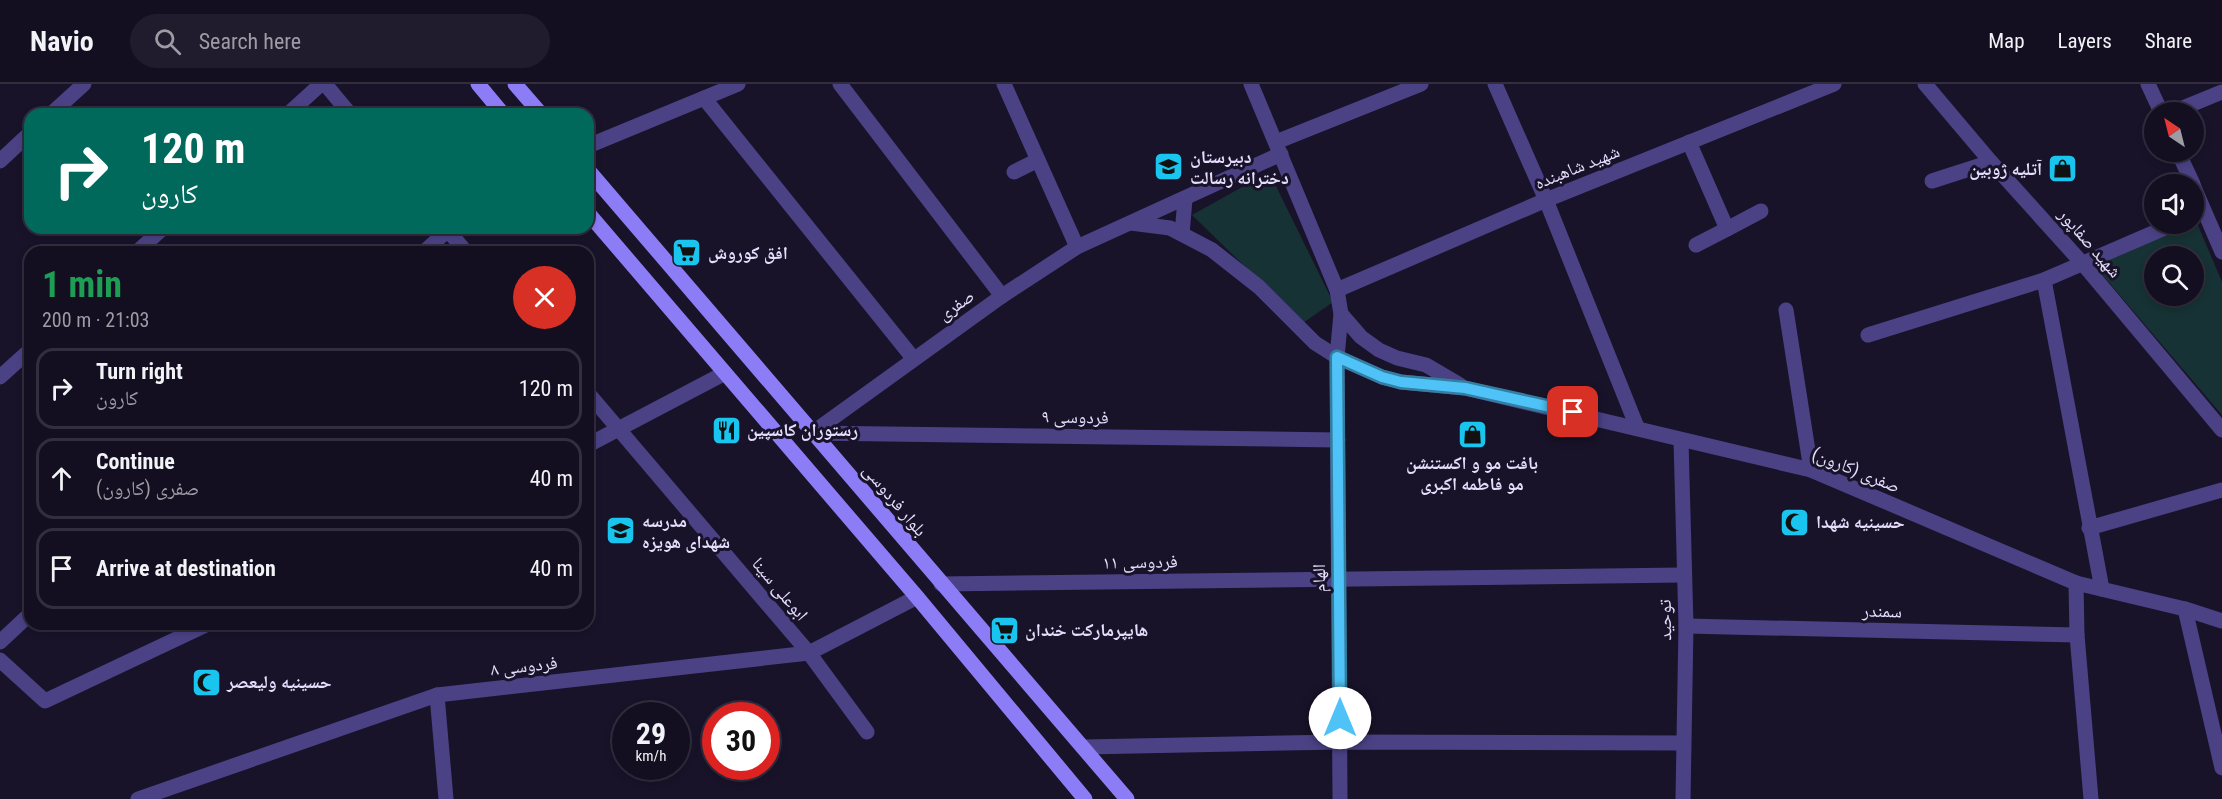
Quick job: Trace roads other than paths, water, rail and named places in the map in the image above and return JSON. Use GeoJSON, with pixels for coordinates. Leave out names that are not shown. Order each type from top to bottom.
{"type":"FeatureCollection","features":[{"type":"Feature","properties":{"kind":"main road"},"geometry":{"type":"LineString","coordinates":[[478,84],[498,108]]}},
{"type":"Feature","properties":{"kind":"main road"},"geometry":{"type":"LineString","coordinates":[[515,84],[536,108]]}},
{"type":"Feature","properties":{"kind":"main road","name":"بلوار فردوسی"},"geometry":{"type":"LineString","coordinates":[[594,177],[1127,799]]}},
{"type":"Feature","properties":{"kind":"main road"},"geometry":{"type":"LineString","coordinates":[[594,220],[917,597],[1085,799]]}},
{"type":"Feature","properties":{"kind":"street"},"geometry":{"type":"LineString","coordinates":[[58,108],[84,84]]}},
{"type":"Feature","properties":{"kind":"street"},"geometry":{"type":"LineString","coordinates":[[295,108],[323,84],[345,108]]}},
{"type":"Feature","properties":{"kind":"street"},"geometry":{"type":"LineString","coordinates":[[594,144],[738,84]]}},
{"type":"Feature","properties":{"kind":"street"},"geometry":{"type":"LineString","coordinates":[[840,84],[1002,296]]}},
{"type":"Feature","properties":{"kind":"street"},"geometry":{"type":"LineString","coordinates":[[1004,84],[1077,247]]}},
{"type":"Feature","properties":{"kind":"street","name":"الهام"},"geometry":{"type":"LineString","coordinates":[[1251,84],[1324,255],[1337,290],[1341,315],[1337,357],[1340,799]]}},
{"type":"Feature","properties":{"kind":"street","name":"صفری"},"geometry":{"type":"LineString","coordinates":[[812,433],[913,358],[1077,247],[1185,199],[1278,148],[1421,84]]}},
{"type":"Feature","properties":{"kind":"street"},"geometry":{"type":"LineString","coordinates":[[1496,84],[1546,200],[1637,427]]}},
{"type":"Feature","properties":{"kind":"street","name":"شهید شاهبنده"},"geometry":{"type":"LineString","coordinates":[[1337,290],[1546,200],[1834,84]]}},
{"type":"Feature","properties":{"kind":"street","name":"شهید صفاپور"},"geometry":{"type":"LineString","coordinates":[[1925,84],[1990,162],[2083,264],[2222,430]]}},
{"type":"Feature","properties":{"kind":"street"},"geometry":{"type":"LineString","coordinates":[[2148,84],[2156,102]]}},
{"type":"Feature","properties":{"kind":"street"},"geometry":{"type":"LineString","coordinates":[[2198,102],[2222,92]]}},
{"type":"Feature","properties":{"kind":"street"},"geometry":{"type":"LineString","coordinates":[[704,98],[913,358]]}},
{"type":"Feature","properties":{"kind":"street"},"geometry":{"type":"LineString","coordinates":[[0,160],[24,138]]}},
{"type":"Feature","properties":{"kind":"street"},"geometry":{"type":"LineString","coordinates":[[1689,142],[1727,229]]}},
{"type":"Feature","properties":{"kind":"street"},"geometry":{"type":"LineString","coordinates":[[1014,172],[1038,160]]}},
{"type":"Feature","properties":{"kind":"street"},"geometry":{"type":"LineString","coordinates":[[1932,181],[1990,162]]}},
{"type":"Feature","properties":{"kind":"street"},"geometry":{"type":"LineString","coordinates":[[1182,234],[1185,199]]}},
{"type":"Feature","properties":{"kind":"street"},"geometry":{"type":"LineString","coordinates":[[2204,209],[2221,246]]}},
{"type":"Feature","properties":{"kind":"street"},"geometry":{"type":"LineString","coordinates":[[1696,245],[1761,211]]}},
{"type":"Feature","properties":{"kind":"street"},"geometry":{"type":"LineString","coordinates":[[1131,223],[1170,228],[1212,250],[1259,287],[1315,343],[1337,357],[1382,377],[1401,382],[1465,388]]}},
{"type":"Feature","properties":{"kind":"street"},"geometry":{"type":"LineString","coordinates":[[144,246],[156,234]]}},
{"type":"Feature","properties":{"kind":"street"},"geometry":{"type":"LineString","coordinates":[[430,246],[443,234]]}},
{"type":"Feature","properties":{"kind":"street"},"geometry":{"type":"LineString","coordinates":[[452,234],[461,246]]}},
{"type":"Feature","properties":{"kind":"street"},"geometry":{"type":"LineString","coordinates":[[1868,335],[2044,280],[2151,234]]}},
{"type":"Feature","properties":{"kind":"street"},"geometry":{"type":"LineString","coordinates":[[2044,280],[2102,590]]}},
{"type":"Feature","properties":{"kind":"street"},"geometry":{"type":"LineString","coordinates":[[1786,310],[1811,470]]}},
{"type":"Feature","properties":{"kind":"street"},"geometry":{"type":"LineString","coordinates":[[1341,315],[1361,337],[1379,350],[1426,365],[1465,388]]}},
{"type":"Feature","properties":{"kind":"street"},"geometry":{"type":"LineString","coordinates":[[0,377],[24,355]]}},
{"type":"Feature","properties":{"kind":"street"},"geometry":{"type":"LineString","coordinates":[[594,442],[725,373]]}},
{"type":"Feature","properties":{"kind":"street","name":"صفری (کارون)"},"geometry":{"type":"LineString","coordinates":[[1465,388],[1811,470],[2076,583],[2186,609],[2222,621]]}},
{"type":"Feature","properties":{"kind":"street","name":"ابوعلی سینا"},"geometry":{"type":"LineString","coordinates":[[594,400],[809,653],[867,732]]}},
{"type":"Feature","properties":{"kind":"street","name":"فردوسی ۹"},"geometry":{"type":"LineString","coordinates":[[812,433],[1338,440]]}},
{"type":"Feature","properties":{"kind":"street","name":"توحید"},"geometry":{"type":"LineString","coordinates":[[1681,440],[1686,626],[1683,799]]}},
{"type":"Feature","properties":{"kind":"street"},"geometry":{"type":"LineString","coordinates":[[2089,528],[2222,490]]}},
{"type":"Feature","properties":{"kind":"street","name":"فردوسی ۱۱"},"geometry":{"type":"LineString","coordinates":[[941,584],[1683,575]]}},
{"type":"Feature","properties":{"kind":"street"},"geometry":{"type":"LineString","coordinates":[[2076,583],[2077,635],[2091,799]]}},
{"type":"Feature","properties":{"kind":"street","name":"فردوسی ۸"},"geometry":{"type":"LineString","coordinates":[[138,799],[437,696],[809,653],[917,597]]}},
{"type":"Feature","properties":{"kind":"street"},"geometry":{"type":"LineString","coordinates":[[2186,609],[2222,768]]}},
{"type":"Feature","properties":{"kind":"street"},"geometry":{"type":"LineString","coordinates":[[0,642],[24,620]]}},
{"type":"Feature","properties":{"kind":"street","name":"سمندر"},"geometry":{"type":"LineString","coordinates":[[1686,626],[2077,635]]}},
{"type":"Feature","properties":{"kind":"street"},"geometry":{"type":"LineString","coordinates":[[0,660],[45,701],[195,630]]}},
{"type":"Feature","properties":{"kind":"street"},"geometry":{"type":"LineString","coordinates":[[437,696],[446,799]]}},
{"type":"Feature","properties":{"kind":"street"},"geometry":{"type":"LineString","coordinates":[[1084,747],[1340,742],[1683,743]]}},
{"type":"Feature","properties":{"kind":"place","name":"دبیرستان دخترانه رسالت"},"geometry":{"type":"Point","coordinates":[1169,167]}},
{"type":"Feature","properties":{"kind":"place","name":"آتلیه ژوبین"},"geometry":{"type":"Point","coordinates":[2063,169]}},
{"type":"Feature","properties":{"kind":"place","name":"افق کوروش"},"geometry":{"type":"Point","coordinates":[687,253]}},
{"type":"Feature","properties":{"kind":"place","name":"رستوران کاسپین"},"geometry":{"type":"Point","coordinates":[726,430]}},
{"type":"Feature","properties":{"kind":"place","name":"بافت مو و اکستنشن مو فاطمه اکبری"},"geometry":{"type":"Point","coordinates":[1472,434]}},
{"type":"Feature","properties":{"kind":"place","name":"حسینیه شهدا"},"geometry":{"type":"Point","coordinates":[1795,522]}},
{"type":"Feature","properties":{"kind":"place","name":"مدرسه شهدای هویزه"},"geometry":{"type":"Point","coordinates":[621,531]}},
{"type":"Feature","properties":{"kind":"place","name":"هایپرمارکت خندان"},"geometry":{"type":"Point","coordinates":[1004,630]}},
{"type":"Feature","properties":{"kind":"place","name":"حسینیه ولیعصر"},"geometry":{"type":"Point","coordinates":[206,682]}}]}
